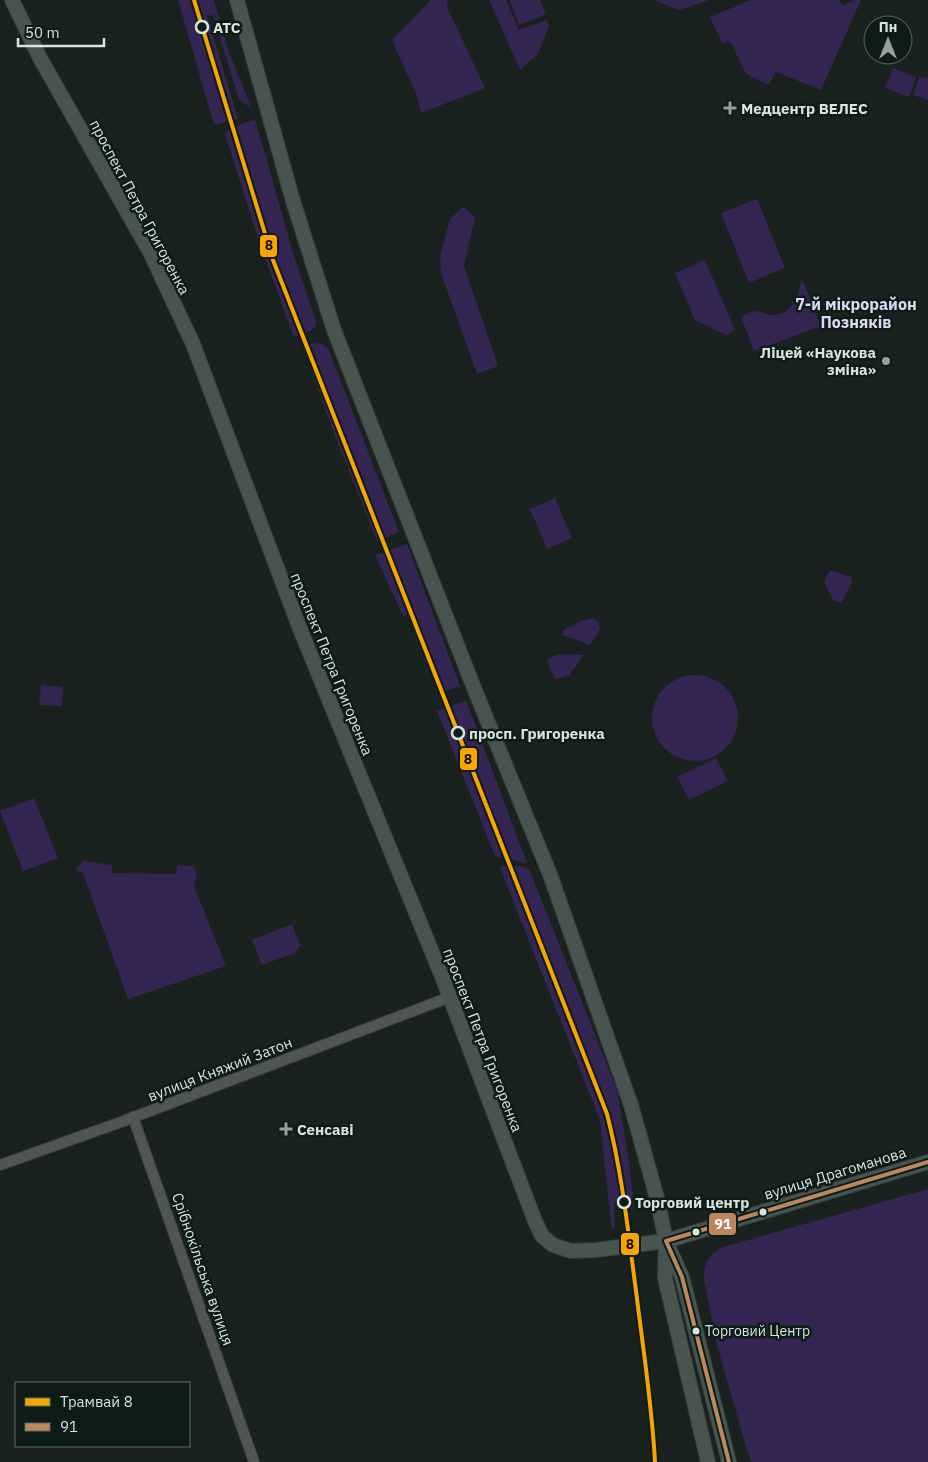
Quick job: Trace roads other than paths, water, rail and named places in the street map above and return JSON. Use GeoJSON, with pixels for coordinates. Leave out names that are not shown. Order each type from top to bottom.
{"type":"FeatureCollection","features":[{"type":"Feature","properties":{"kind":"main road","name":"проспект Петра Григоренка"},"geometry":{"type":"LineString","coordinates":[[12,0],[40,58],[151,254],[193,344],[300,629],[450,997],[534,1222],[542,1236],[553,1245],[571,1251],[596,1250],[666,1241]]}},
{"type":"Feature","properties":{"kind":"main road"},"geometry":{"type":"LineString","coordinates":[[236,0],[293,202],[334,330],[474,688],[551,877],[632,1105],[666,1241],[682,1277],[729,1462]]}},
{"type":"Feature","properties":{"kind":"main road","name":"вулиця Драгоманова"},"geometry":{"type":"LineString","coordinates":[[666,1241],[928,1162]]}},
{"type":"Feature","properties":{"kind":"main road"},"geometry":{"type":"LineString","coordinates":[[666,1241],[665,1278],[708,1462]]}},
{"type":"Feature","properties":{"kind":"street","name":"вулиця Княжий Затон"},"geometry":{"type":"LineString","coordinates":[[0,1166],[133,1118],[450,997]]}},
{"type":"Feature","properties":{"kind":"street","name":"Срібнокільська вулиця"},"geometry":{"type":"LineString","coordinates":[[133,1118],[254,1462]]}},
{"type":"Feature","properties":{"kind":"street","name":"Срібнокільська вулиця"},"geometry":{"type":"LineString","coordinates":[[242,1432],[248,1462]]}},
{"type":"Feature","properties":{"kind":"tram line","name":"8"},"geometry":{"type":"LineString","coordinates":[[194,0],[273,260],[607,1114],[621,1180],[650,1398],[655,1462]]}},
{"type":"Feature","properties":{"kind":"place","name":"АТС"},"geometry":{"type":"Point","coordinates":[202,27]}},
{"type":"Feature","properties":{"kind":"place","name":"Медцентр ВЕЛЕС"},"geometry":{"type":"Point","coordinates":[730,108]}},
{"type":"Feature","properties":{"kind":"place","name":"Ліцей «Наукова зміна»"},"geometry":{"type":"Point","coordinates":[886,361]}},
{"type":"Feature","properties":{"kind":"place","name":"просп. Григоренка"},"geometry":{"type":"Point","coordinates":[458,733]}},
{"type":"Feature","properties":{"kind":"place","name":"Сенсаві"},"geometry":{"type":"Point","coordinates":[286,1129]}},
{"type":"Feature","properties":{"kind":"place","name":"Торговий центр"},"geometry":{"type":"Point","coordinates":[624,1202]}},
{"type":"Feature","properties":{"kind":"place","name":"Торговий Центр"},"geometry":{"type":"Point","coordinates":[696,1331]}},
{"type":"Feature","properties":{"kind":"district","name":"7-й мікрорайон Позняків"},"geometry":{"type":"Point","coordinates":[856,313]}}]}
